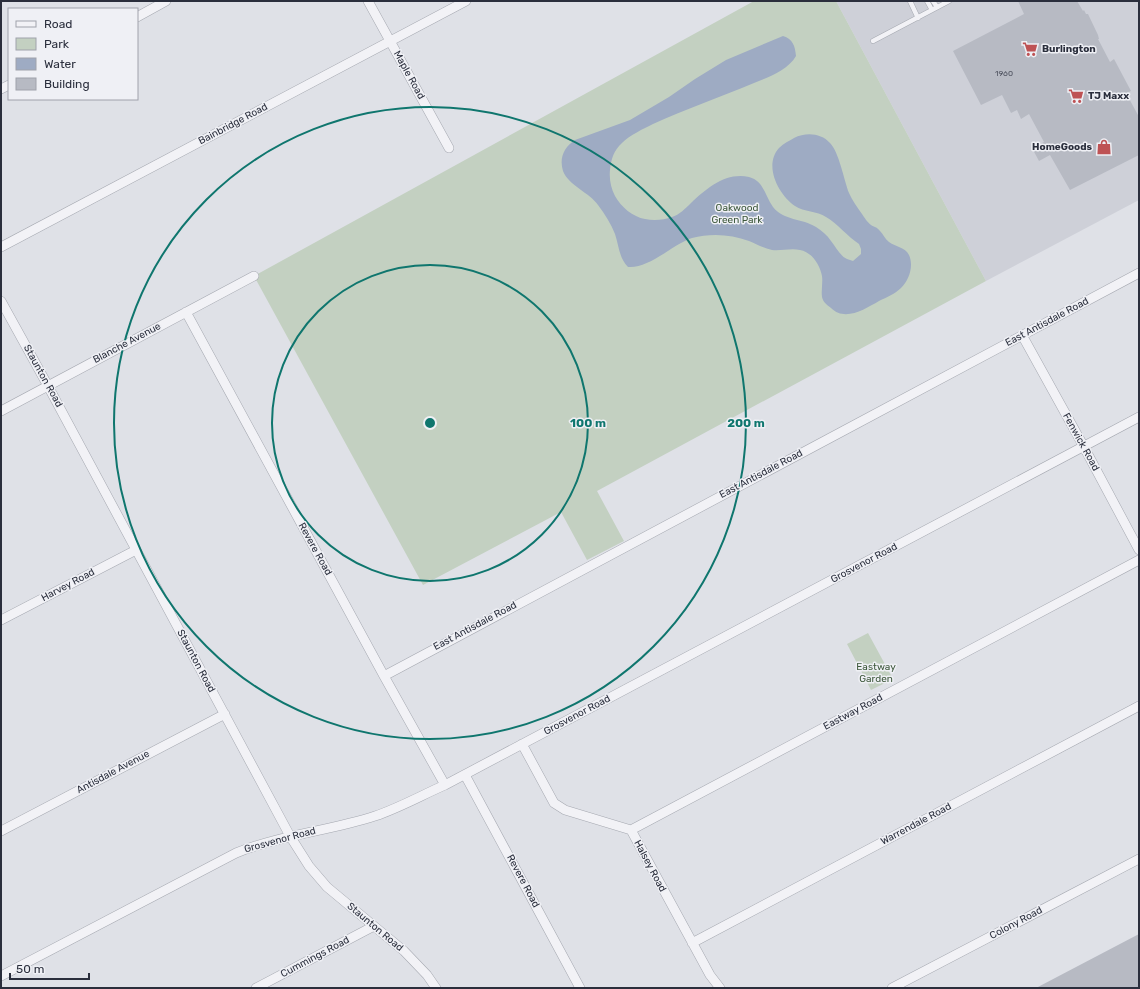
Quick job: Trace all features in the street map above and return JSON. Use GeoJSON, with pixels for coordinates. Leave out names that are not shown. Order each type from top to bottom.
{"type":"FeatureCollection","features":[{"type":"Feature","properties":{"kind":"street"},"geometry":{"type":"LineString","coordinates":[[138,16],[166,1]]}},
{"type":"Feature","properties":{"kind":"street","name":"Maple Road"},"geometry":{"type":"LineString","coordinates":[[368,1],[449,148]]}},
{"type":"Feature","properties":{"kind":"street","name":"Bainbridge Road"},"geometry":{"type":"LineString","coordinates":[[1,247],[466,1]]}},
{"type":"Feature","properties":{"kind":"street","name":"East Antisdale Road"},"geometry":{"type":"LineString","coordinates":[[384,676],[1139,273]]}},
{"type":"Feature","properties":{"kind":"street","name":"Blanche Avenue"},"geometry":{"type":"LineString","coordinates":[[1,411],[254,276]]}},
{"type":"Feature","properties":{"kind":"street","name":"Staunton Road"},"geometry":{"type":"LineString","coordinates":[[1,301],[290,836],[309,866],[327,886],[404,951],[427,975],[436,988]]}},
{"type":"Feature","properties":{"kind":"street","name":"Revere Road"},"geometry":{"type":"LineString","coordinates":[[186,312],[445,785]]}},
{"type":"Feature","properties":{"kind":"street","name":"Fenwick Road"},"geometry":{"type":"LineString","coordinates":[[1022,335],[1139,550]]}},
{"type":"Feature","properties":{"kind":"street","name":"Grosvenor Road"},"geometry":{"type":"LineString","coordinates":[[1,976],[236,853],[290,836],[375,816],[445,785],[1139,417]]}},
{"type":"Feature","properties":{"kind":"street","name":"Harvey Road"},"geometry":{"type":"LineString","coordinates":[[1,620],[136,550]]}},
{"type":"Feature","properties":{"kind":"street","name":"Eastway Road"},"geometry":{"type":"LineString","coordinates":[[631,830],[1139,560]]}},
{"type":"Feature","properties":{"kind":"street","name":"Warrendale Road"},"geometry":{"type":"LineString","coordinates":[[692,943],[1139,706]]}},
{"type":"Feature","properties":{"kind":"street","name":"Antisdale Avenue"},"geometry":{"type":"LineString","coordinates":[[1,831],[225,714]]}},
{"type":"Feature","properties":{"kind":"street","name":"Halsey Road"},"geometry":{"type":"LineString","coordinates":[[522,744],[554,803],[565,810],[631,830],[710,975],[720,988]]}},
{"type":"Feature","properties":{"kind":"street","name":"Revere Road"},"geometry":{"type":"LineString","coordinates":[[465,775],[580,988]]}},
{"type":"Feature","properties":{"kind":"street","name":"Colony Road"},"geometry":{"type":"LineString","coordinates":[[892,988],[1139,859]]}},
{"type":"Feature","properties":{"kind":"street","name":"Cummings Road"},"geometry":{"type":"LineString","coordinates":[[256,988],[374,926]]}},
{"type":"Feature","properties":{"kind":"lane"},"geometry":{"type":"LineString","coordinates":[[910,1],[918,18]]}},
{"type":"Feature","properties":{"kind":"lane"},"geometry":{"type":"LineString","coordinates":[[927,1],[932,10]]}},
{"type":"Feature","properties":{"kind":"lane"},"geometry":{"type":"LineString","coordinates":[[933,1],[937,7]]}},
{"type":"Feature","properties":{"kind":"lane"},"geometry":{"type":"LineString","coordinates":[[873,41],[947,1]]}},
{"type":"Feature","properties":{"kind":"shaded area"},"geometry":{"type":"Polygon","coordinates":[[[836,1],[1139,1],[1139,200],[986,281],[836,1]]]}},
{"type":"Feature","properties":{"kind":"green space","name":"Oakwood Green Park"},"geometry":{"type":"Polygon","coordinates":[[[754,1],[836,1],[986,281],[597,491],[624,541],[587,560],[561,512],[423,585],[254,276],[754,1]]]}},
{"type":"Feature","properties":{"kind":"green space","name":"Eastway Garden"},"geometry":{"type":"Polygon","coordinates":[[[868,633],[893,679],[871,690],[847,644],[868,633]]]}},
{"type":"Feature","properties":{"kind":"water"},"geometry":{"type":"Polygon","coordinates":[[[783,36],[793,43],[796,56],[793,61],[783,69],[766,78],[653,124],[625,140],[619,146],[612,158],[610,166],[611,187],[624,208],[632,214],[645,219],[659,220],[677,215],[717,182],[732,177],[749,177],[761,185],[770,203],[777,212],[816,227],[828,237],[842,256],[853,261],[861,254],[859,244],[826,217],[795,206],[784,195],[775,180],[772,163],[774,155],[779,148],[785,143],[799,136],[813,134],[822,137],[830,143],[839,159],[849,193],[855,204],[870,224],[877,228],[889,242],[907,252],[911,264],[910,273],[901,288],[891,295],[855,313],[842,314],[824,302],[822,297],[821,272],[817,263],[808,253],[797,249],[772,250],[735,237],[713,235],[699,236],[685,241],[644,264],[636,267],[628,267],[621,256],[610,223],[603,212],[590,197],[569,181],[563,171],[563,153],[565,149],[575,140],[630,120],[726,60],[783,36]]]}},
{"type":"Feature","properties":{"kind":"building"},"geometry":{"type":"Polygon","coordinates":[[[1018,1],[1077,1],[1083,11],[1084,10],[1086,14],[1088,14],[1098,35],[1098,39],[1110,62],[1114,59],[1131,91],[1126,93],[1139,117],[1139,155],[1070,190],[1050,155],[1039,161],[1032,148],[1044,142],[1029,114],[1021,119],[1017,110],[1011,113],[1002,95],[981,105],[953,51],[1024,14],[1018,1]]]}},
{"type":"Feature","properties":{"kind":"building"},"geometry":{"type":"Polygon","coordinates":[[[1139,934],[1139,988],[1036,988],[1139,934]]]}},
{"type":"Feature","properties":{"kind":"place","name":"Burlington"},"geometry":{"type":"Point","coordinates":[1030,49]}},
{"type":"Feature","properties":{"kind":"place","name":"TJ Maxx"},"geometry":{"type":"Point","coordinates":[1076,96]}},
{"type":"Feature","properties":{"kind":"place","name":"HomeGoods"},"geometry":{"type":"Point","coordinates":[1104,147]}}]}
